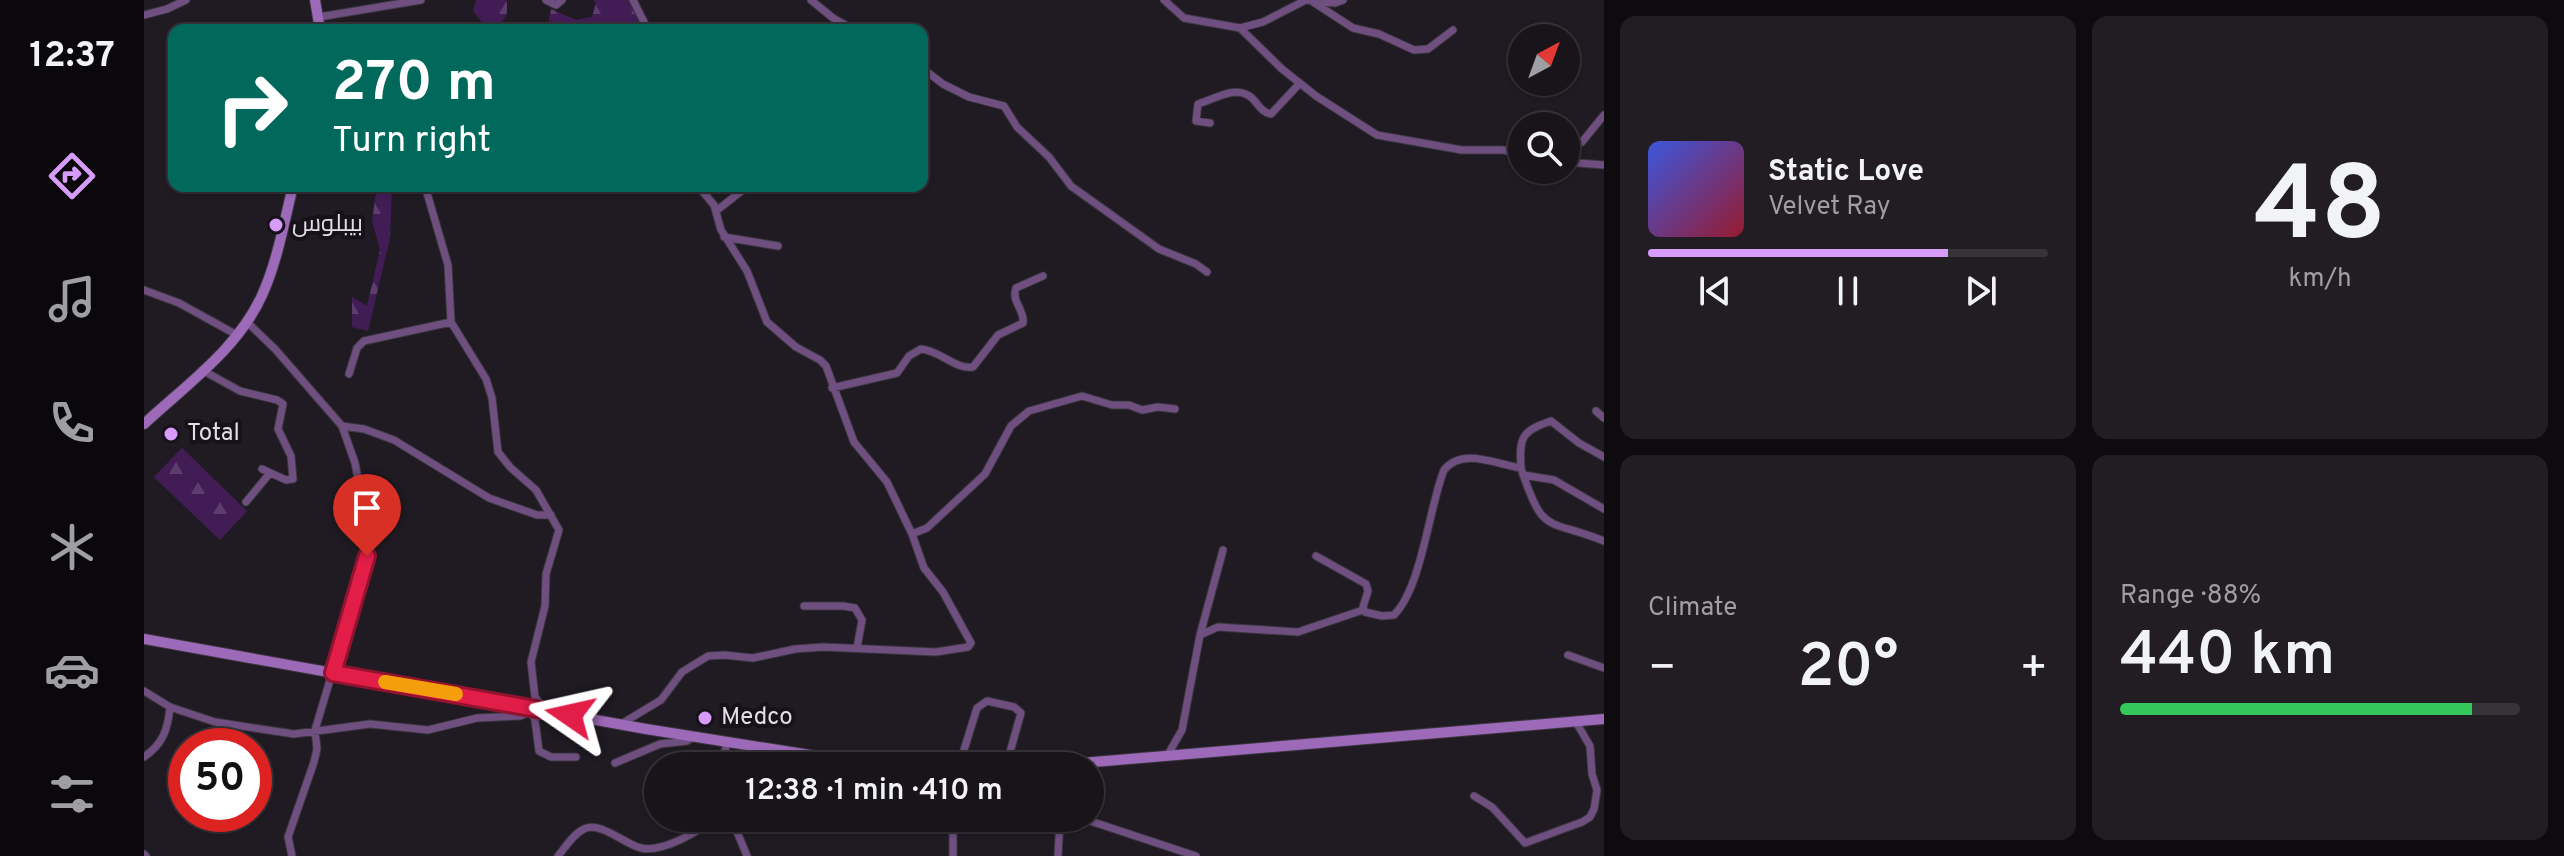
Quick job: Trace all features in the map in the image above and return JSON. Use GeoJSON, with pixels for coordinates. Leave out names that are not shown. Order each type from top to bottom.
{"type":"FeatureCollection","features":[{"type":"Feature","properties":{"kind":"main road"},"geometry":{"type":"LineString","coordinates":[[315,0],[320,24]]}},
{"type":"Feature","properties":{"kind":"main road"},"geometry":{"type":"LineString","coordinates":[[144,424],[202,370],[247,322],[264,293],[274,265],[292,192]]}},
{"type":"Feature","properties":{"kind":"main road"},"geometry":{"type":"LineString","coordinates":[[144,639],[537,710],[794,752]]}},
{"type":"Feature","properties":{"kind":"main road"},"geometry":{"type":"LineString","coordinates":[[1104,762],[1604,719]]}},
{"type":"Feature","properties":{"kind":"street"},"geometry":{"type":"LineString","coordinates":[[144,15],[186,0]]}},
{"type":"Feature","properties":{"kind":"street"},"geometry":{"type":"LineString","coordinates":[[319,17],[421,0]]}},
{"type":"Feature","properties":{"kind":"street"},"geometry":{"type":"LineString","coordinates":[[546,0],[556,5],[562,0]]}},
{"type":"Feature","properties":{"kind":"street"},"geometry":{"type":"LineString","coordinates":[[633,0],[645,24]]}},
{"type":"Feature","properties":{"kind":"street"},"geometry":{"type":"LineString","coordinates":[[811,0],[844,24]]}},
{"type":"Feature","properties":{"kind":"street"},"geometry":{"type":"LineString","coordinates":[[1164,0],[1184,18],[1240,28],[1263,22],[1299,3],[1335,3],[1343,0]]}},
{"type":"Feature","properties":{"kind":"street"},"geometry":{"type":"LineString","coordinates":[[1311,1],[1353,28],[1379,34],[1414,50],[1428,49],[1453,30]]}},
{"type":"Feature","properties":{"kind":"street"},"geometry":{"type":"LineString","coordinates":[[1240,28],[1325,103],[1380,137],[1462,150],[1508,152]]}},
{"type":"Feature","properties":{"kind":"street"},"geometry":{"type":"LineString","coordinates":[[928,73],[969,97],[1004,106],[1022,133],[1042,149],[1071,186],[1165,253],[1196,264],[1207,272]]}},
{"type":"Feature","properties":{"kind":"street"},"geometry":{"type":"LineString","coordinates":[[1210,123],[1196,121],[1198,104],[1236,90],[1244,92],[1262,111],[1271,114],[1300,83]]}},
{"type":"Feature","properties":{"kind":"street"},"geometry":{"type":"LineString","coordinates":[[1580,143],[1604,115]]}},
{"type":"Feature","properties":{"kind":"street"},"geometry":{"type":"LineString","coordinates":[[1580,163],[1604,165]]}},
{"type":"Feature","properties":{"kind":"street"},"geometry":{"type":"LineString","coordinates":[[427,192],[448,265],[451,322],[486,379],[492,398],[498,452],[536,490],[558,525],[559,535],[546,574],[545,606],[531,662],[537,710],[535,720],[539,751],[551,757],[576,757]]}},
{"type":"Feature","properties":{"kind":"street"},"geometry":{"type":"LineString","coordinates":[[621,724],[661,700],[682,672],[708,656],[753,658],[795,649],[936,652],[971,644],[943,592],[924,568],[912,534],[887,482],[858,448],[823,363],[796,347],[767,322],[747,271],[724,237],[716,211],[702,192]]}},
{"type":"Feature","properties":{"kind":"street"},"geometry":{"type":"LineString","coordinates":[[716,211],[740,192]]}},
{"type":"Feature","properties":{"kind":"street"},"geometry":{"type":"LineString","coordinates":[[724,237],[778,246]]}},
{"type":"Feature","properties":{"kind":"street"},"geometry":{"type":"LineString","coordinates":[[832,388],[897,373],[909,356],[921,349],[931,350],[964,367],[973,367],[998,335],[1023,323],[1015,300],[1016,288],[1043,276]]}},
{"type":"Feature","properties":{"kind":"street"},"geometry":{"type":"LineString","coordinates":[[144,290],[179,303],[237,335]]}},
{"type":"Feature","properties":{"kind":"street"},"geometry":{"type":"LineString","coordinates":[[247,322],[275,349],[342,426],[355,463],[369,536],[367,556],[315,730],[317,749],[314,762],[288,837],[292,856]]}},
{"type":"Feature","properties":{"kind":"street"},"geometry":{"type":"LineString","coordinates":[[349,374],[357,348],[364,341],[451,322]]}},
{"type":"Feature","properties":{"kind":"street"},"geometry":{"type":"LineString","coordinates":[[202,370],[240,391],[283,404],[278,429],[291,456],[294,476],[288,480],[262,469]]}},
{"type":"Feature","properties":{"kind":"street"},"geometry":{"type":"LineString","coordinates":[[912,534],[927,528],[985,474],[1011,426],[1029,411],[1082,396],[1142,410],[1158,407],[1175,409]]}},
{"type":"Feature","properties":{"kind":"street"},"geometry":{"type":"LineString","coordinates":[[1596,411],[1604,418]]}},
{"type":"Feature","properties":{"kind":"street"},"geometry":{"type":"LineString","coordinates":[[1604,457],[1579,443],[1551,421],[1530,430],[1519,450],[1522,472],[1533,505],[1548,522],[1561,529],[1604,541]]}},
{"type":"Feature","properties":{"kind":"street"},"geometry":{"type":"LineString","coordinates":[[342,426],[364,429],[394,440],[489,498],[531,514],[551,515]]}},
{"type":"Feature","properties":{"kind":"street"},"geometry":{"type":"LineString","coordinates":[[1363,610],[1388,616],[1398,610],[1423,549],[1440,479],[1450,462],[1465,458],[1554,480],[1604,509]]}},
{"type":"Feature","properties":{"kind":"street"},"geometry":{"type":"LineString","coordinates":[[246,502],[270,473]]}},
{"type":"Feature","properties":{"kind":"street"},"geometry":{"type":"LineString","coordinates":[[1167,756],[1182,730],[1200,635],[1223,550]]}},
{"type":"Feature","properties":{"kind":"street"},"geometry":{"type":"LineString","coordinates":[[1316,556],[1366,584],[1368,591],[1363,610]]}},
{"type":"Feature","properties":{"kind":"street"},"geometry":{"type":"LineString","coordinates":[[804,606],[855,608],[862,620],[857,648]]}},
{"type":"Feature","properties":{"kind":"street"},"geometry":{"type":"LineString","coordinates":[[1200,635],[1218,627],[1298,632],[1363,610]]}},
{"type":"Feature","properties":{"kind":"street"},"geometry":{"type":"LineString","coordinates":[[1568,655],[1604,668]]}},
{"type":"Feature","properties":{"kind":"street"},"geometry":{"type":"LineString","coordinates":[[144,691],[170,707],[228,724],[294,734],[370,724],[428,730],[477,718],[520,716],[537,710]]}},
{"type":"Feature","properties":{"kind":"street"},"geometry":{"type":"LineString","coordinates":[[963,752],[977,708],[987,701],[1014,707],[1021,713],[1010,752]]}},
{"type":"Feature","properties":{"kind":"street"},"geometry":{"type":"LineString","coordinates":[[144,757],[163,738],[170,707]]}},
{"type":"Feature","properties":{"kind":"street"},"geometry":{"type":"LineString","coordinates":[[1474,796],[1492,807],[1525,843],[1588,819],[1594,809],[1597,790],[1589,743],[1576,722]]}},
{"type":"Feature","properties":{"kind":"street"},"geometry":{"type":"LineString","coordinates":[[228,724],[230,728]]}},
{"type":"Feature","properties":{"kind":"street"},"geometry":{"type":"LineString","coordinates":[[615,763],[660,744],[687,741],[694,736]]}},
{"type":"Feature","properties":{"kind":"street"},"geometry":{"type":"LineString","coordinates":[[724,752],[728,741]]}},
{"type":"Feature","properties":{"kind":"street"},"geometry":{"type":"LineString","coordinates":[[1104,826],[1196,856]]}},
{"type":"Feature","properties":{"kind":"street"},"geometry":{"type":"LineString","coordinates":[[558,856],[586,828],[597,828],[638,848],[653,849],[695,832]]}},
{"type":"Feature","properties":{"kind":"street"},"geometry":{"type":"LineString","coordinates":[[737,832],[747,856]]}},
{"type":"Feature","properties":{"kind":"street"},"geometry":{"type":"LineString","coordinates":[[953,832],[953,856]]}},
{"type":"Feature","properties":{"kind":"street"},"geometry":{"type":"LineString","coordinates":[[1058,856],[1059,832]]}},
{"type":"Feature","properties":{"kind":"green space"},"geometry":{"type":"Polygon","coordinates":[[[476,0],[507,0],[507,13],[501,24],[484,24],[473,11],[476,0]]]}},
{"type":"Feature","properties":{"kind":"green space"},"geometry":{"type":"Polygon","coordinates":[[[593,0],[631,0],[645,24],[548,24],[551,9],[576,20],[592,17],[596,3],[593,0]]]}},
{"type":"Feature","properties":{"kind":"green space"},"geometry":{"type":"Polygon","coordinates":[[[376,192],[392,192],[390,238],[368,331],[352,327],[352,297],[367,306],[380,250],[372,220],[376,192]]]}},
{"type":"Feature","properties":{"kind":"green space"},"geometry":{"type":"Polygon","coordinates":[[[182,448],[247,511],[220,540],[154,477],[182,448]]]}},
{"type":"Feature","properties":{"kind":"slow traffic"},"geometry":{"type":"LineString","coordinates":[[385,682],[456,694]]}},
{"type":"Feature","properties":{"kind":"place","name":"بيبلوس"},"geometry":{"type":"Point","coordinates":[276,225]}},
{"type":"Feature","properties":{"kind":"place","name":"Total"},"geometry":{"type":"Point","coordinates":[171,434]}},
{"type":"Feature","properties":{"kind":"place","name":"Medco"},"geometry":{"type":"Point","coordinates":[705,718]}},
{"type":"Feature","properties":{"kind":"route"},"geometry":{"type":"LineString","coordinates":[[367,556],[333,673],[570,715]]}}]}
